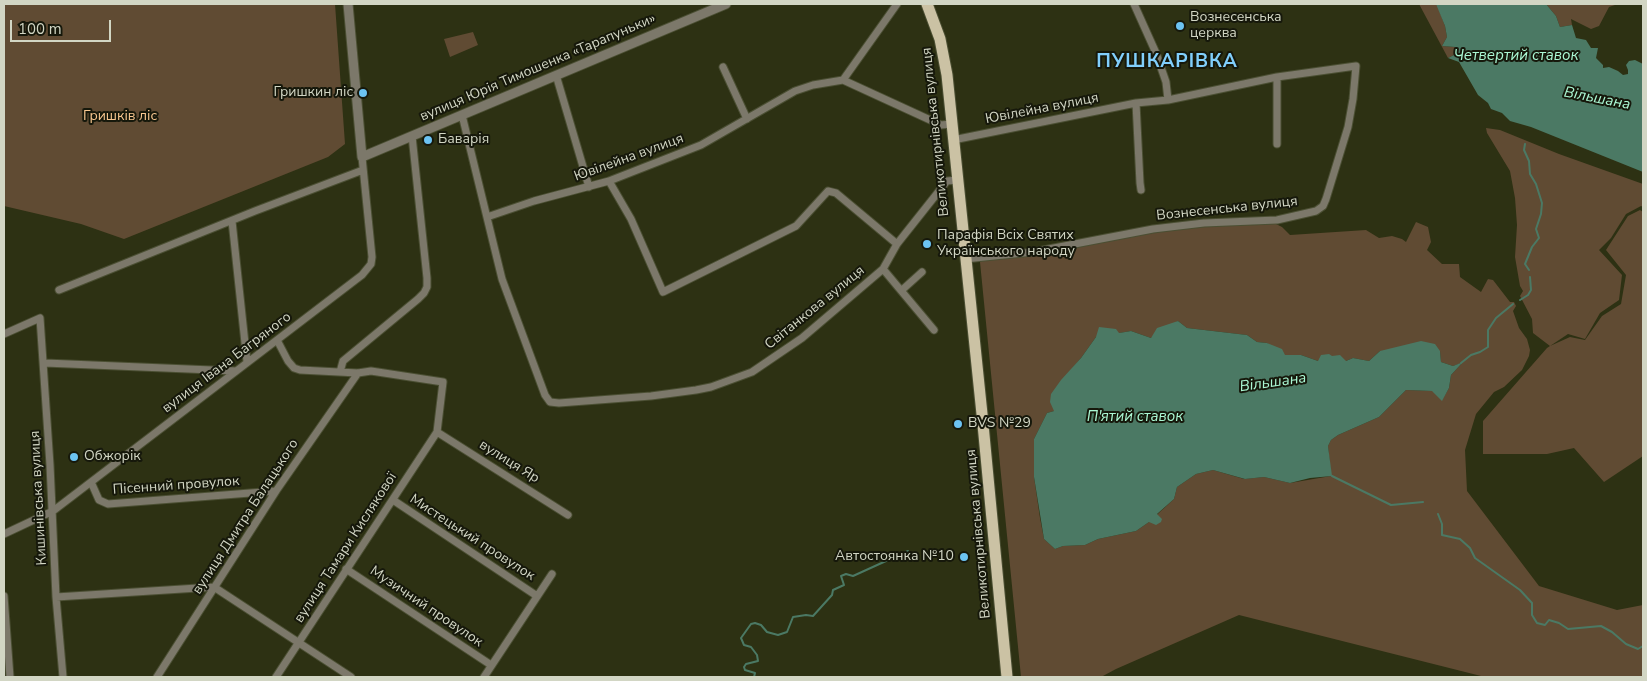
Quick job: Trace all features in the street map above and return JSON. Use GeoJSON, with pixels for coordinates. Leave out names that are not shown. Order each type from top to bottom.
{"type":"FeatureCollection","features":[{"type":"Feature","properties":{"kind":"main road","name":"Великотирнівська вулиця"},"geometry":{"type":"LineString","coordinates":[[927,4],[942,47],[984,433],[1007,677]]}},
{"type":"Feature","properties":{"kind":"street"},"geometry":{"type":"LineString","coordinates":[[348,4],[362,157]]}},
{"type":"Feature","properties":{"kind":"street","name":"вулиця Юрія Тимошенка «Тарапуньки»"},"geometry":{"type":"LineString","coordinates":[[362,157],[726,4]]}},
{"type":"Feature","properties":{"kind":"street"},"geometry":{"type":"LineString","coordinates":[[897,4],[843,80],[941,125],[951,124]]}},
{"type":"Feature","properties":{"kind":"street"},"geometry":{"type":"LineString","coordinates":[[1134,4],[1156,53],[1166,82],[1168,100]]}},
{"type":"Feature","properties":{"kind":"street","name":"Вознесенська вулиця"},"geometry":{"type":"LineString","coordinates":[[965,259],[1033,252],[1153,229],[1204,223],[1277,220],[1316,212],[1326,199],[1348,127],[1356,66],[1278,78]]}},
{"type":"Feature","properties":{"kind":"street"},"geometry":{"type":"LineString","coordinates":[[723,67],[747,119]]}},
{"type":"Feature","properties":{"kind":"street"},"geometry":{"type":"LineString","coordinates":[[556,75],[589,187]]}},
{"type":"Feature","properties":{"kind":"street"},"geometry":{"type":"LineString","coordinates":[[1277,144],[1278,78]]}},
{"type":"Feature","properties":{"kind":"street","name":"Ювілейна вулиця"},"geometry":{"type":"LineString","coordinates":[[953,140],[1136,103],[1168,100],[1278,78]]}},
{"type":"Feature","properties":{"kind":"street","name":"Ювілейна вулиця"},"geometry":{"type":"LineString","coordinates":[[487,216],[534,201],[609,182],[701,145],[801,88],[843,80]]}},
{"type":"Feature","properties":{"kind":"street"},"geometry":{"type":"LineString","coordinates":[[1136,103],[1141,190]]}},
{"type":"Feature","properties":{"kind":"street"},"geometry":{"type":"LineString","coordinates":[[462,115],[487,216]]}},
{"type":"Feature","properties":{"kind":"street"},"geometry":{"type":"LineString","coordinates":[[340,372],[343,361],[418,299],[426,287],[427,278],[412,136]]}},
{"type":"Feature","properties":{"kind":"street"},"geometry":{"type":"LineString","coordinates":[[360,141],[374,149],[381,149]]}},
{"type":"Feature","properties":{"kind":"street","name":"вулиця Івана Багряного"},"geometry":{"type":"LineString","coordinates":[[4,534],[53,512],[354,282],[371,264],[372,249],[362,157]]}},
{"type":"Feature","properties":{"kind":"street"},"geometry":{"type":"LineString","coordinates":[[59,290],[363,170]]}},
{"type":"Feature","properties":{"kind":"street","name":"Світанкова вулиця"},"geometry":{"type":"LineString","coordinates":[[487,216],[502,279],[523,339],[545,395],[550,402],[559,403],[651,396],[711,387],[752,372],[802,338],[883,269],[897,244],[947,181],[957,180]]}},
{"type":"Feature","properties":{"kind":"street"},"geometry":{"type":"LineString","coordinates":[[609,182],[631,220],[663,292],[796,226],[828,192],[836,194],[897,244]]}},
{"type":"Feature","properties":{"kind":"street"},"geometry":{"type":"LineString","coordinates":[[232,221],[247,362]]}},
{"type":"Feature","properties":{"kind":"street","name":"Світанкова вулиця"},"geometry":{"type":"LineString","coordinates":[[883,269],[934,330]]}},
{"type":"Feature","properties":{"kind":"street"},"geometry":{"type":"LineString","coordinates":[[902,290],[922,272]]}},
{"type":"Feature","properties":{"kind":"street","name":"Кишинівська вулиця"},"geometry":{"type":"LineString","coordinates":[[4,334],[40,318],[45,363],[56,597],[64,677]]}},
{"type":"Feature","properties":{"kind":"street"},"geometry":{"type":"LineString","coordinates":[[278,340],[294,368],[300,370],[358,373],[371,371],[443,382],[437,432]]}},
{"type":"Feature","properties":{"kind":"street"},"geometry":{"type":"LineString","coordinates":[[45,363],[236,371]]}},
{"type":"Feature","properties":{"kind":"street","name":"вулиця Дмитра Балацького"},"geometry":{"type":"LineString","coordinates":[[158,677],[276,491],[358,373]]}},
{"type":"Feature","properties":{"kind":"street","name":"вулиця Тамари Кислякової"},"geometry":{"type":"LineString","coordinates":[[276,677],[437,432]]}},
{"type":"Feature","properties":{"kind":"street","name":"вулиця Яр"},"geometry":{"type":"LineString","coordinates":[[437,432],[568,515]]}},
{"type":"Feature","properties":{"kind":"street","name":"Пісенний провулок"},"geometry":{"type":"LineString","coordinates":[[91,482],[99,500],[108,504],[276,491]]}},
{"type":"Feature","properties":{"kind":"street","name":"Мистецький провулок"},"geometry":{"type":"LineString","coordinates":[[393,500],[537,596]]}},
{"type":"Feature","properties":{"kind":"street","name":"Музичний провулок"},"geometry":{"type":"LineString","coordinates":[[346,569],[491,665]]}},
{"type":"Feature","properties":{"kind":"street"},"geometry":{"type":"LineString","coordinates":[[484,677],[552,574]]}},
{"type":"Feature","properties":{"kind":"street"},"geometry":{"type":"LineString","coordinates":[[56,597],[214,587],[351,677]]}},
{"type":"Feature","properties":{"kind":"street"},"geometry":{"type":"LineString","coordinates":[[4,596],[10,677]]}},
{"type":"Feature","properties":{"kind":"green space","name":"Гришків ліс"},"geometry":{"type":"Polygon","coordinates":[[[4,4],[335,4],[345,144],[328,157],[124,239],[81,224],[4,206],[4,4]]]}},
{"type":"Feature","properties":{"kind":"green space"},"geometry":{"type":"Polygon","coordinates":[[[1419,4],[1436,4],[1445,26],[1447,37],[1442,46],[1455,47],[1454,55],[1448,58],[1419,4]]]}},
{"type":"Feature","properties":{"kind":"green space"},"geometry":{"type":"Polygon","coordinates":[[[1546,4],[1618,4],[1609,7],[1599,26],[1591,29],[1571,19],[1572,25],[1560,27],[1556,16],[1546,4]]]}},
{"type":"Feature","properties":{"kind":"green space"},"geometry":{"type":"Polygon","coordinates":[[[473,32],[478,45],[450,57],[444,39],[473,32]]]}},
{"type":"Feature","properties":{"kind":"green space"},"geometry":{"type":"Polygon","coordinates":[[[1486,128],[1500,130],[1559,154],[1643,184],[1643,207],[1641,206],[1626,214],[1611,238],[1599,250],[1622,275],[1619,300],[1600,313],[1585,339],[1568,334],[1550,346],[1533,333],[1532,319],[1520,296],[1523,291],[1520,286],[1515,257],[1517,225],[1510,171],[1487,133],[1486,128]]]}},
{"type":"Feature","properties":{"kind":"green space"},"geometry":{"type":"Polygon","coordinates":[[[1640,210],[1643,212],[1643,456],[1604,482],[1574,448],[1547,454],[1483,454],[1483,421],[1550,346],[1570,337],[1585,340],[1602,316],[1621,304],[1626,275],[1606,250],[1628,216],[1640,210]]]}},
{"type":"Feature","properties":{"kind":"green space"},"geometry":{"type":"Polygon","coordinates":[[[1270,221],[1282,227],[1290,235],[1366,230],[1379,238],[1392,236],[1406,242],[1416,222],[1428,227],[1431,242],[1427,250],[1442,264],[1459,264],[1460,277],[1481,292],[1488,279],[1493,280],[1510,302],[1514,302],[1516,306],[1513,311],[1519,328],[1527,339],[1530,350],[1522,370],[1504,387],[1494,392],[1476,414],[1465,450],[1467,491],[1539,586],[1617,610],[1643,605],[1643,677],[1485,677],[1239,615],[1101,677],[1021,677],[980,262],[982,260],[1034,255],[1161,230],[1270,221]],[[1178,321],[1151,338],[1131,331],[1096,337],[1057,387],[1054,411],[1047,413],[1034,439],[1034,477],[1044,539],[1055,549],[1063,546],[1085,545],[1098,539],[1136,531],[1174,499],[1177,487],[1196,474],[1213,470],[1244,479],[1264,477],[1290,483],[1331,476],[1328,446],[1331,440],[1379,417],[1406,390],[1433,391],[1442,400],[1449,388],[1451,375],[1462,363],[1453,366],[1441,362],[1440,351],[1380,351],[1369,361],[1353,358],[1346,361],[1318,361],[1301,355],[1284,355],[1267,343],[1257,342],[1247,335],[1187,328],[1178,321]]]}},
{"type":"Feature","properties":{"kind":"water","name":"Четвертий ставок"},"geometry":{"type":"Polygon","coordinates":[[[1436,4],[1546,4],[1556,16],[1560,27],[1572,25],[1576,38],[1586,40],[1591,48],[1598,48],[1596,58],[1603,65],[1603,68],[1609,67],[1623,75],[1628,74],[1626,65],[1629,61],[1635,60],[1643,64],[1643,172],[1531,127],[1510,121],[1502,113],[1491,109],[1488,103],[1478,95],[1459,62],[1448,58],[1454,55],[1455,47],[1442,46],[1447,37],[1445,26],[1436,4]]]}},
{"type":"Feature","properties":{"kind":"water","name":"П'ятий ставок"},"geometry":{"type":"Polygon","coordinates":[[[1178,321],[1187,328],[1247,335],[1257,342],[1267,343],[1282,349],[1285,355],[1301,355],[1318,361],[1321,355],[1329,354],[1332,356],[1340,355],[1346,361],[1353,358],[1369,361],[1380,351],[1421,341],[1435,344],[1440,351],[1441,362],[1453,366],[1463,362],[1451,375],[1449,388],[1442,401],[1432,391],[1406,390],[1379,417],[1331,440],[1328,446],[1332,476],[1310,478],[1290,483],[1264,477],[1245,479],[1213,470],[1196,474],[1177,487],[1174,499],[1157,514],[1162,519],[1156,525],[1149,522],[1136,531],[1098,539],[1085,545],[1063,546],[1055,549],[1044,539],[1034,477],[1034,439],[1047,413],[1054,411],[1050,402],[1051,394],[1081,358],[1096,337],[1099,327],[1116,329],[1119,333],[1131,331],[1151,338],[1157,328],[1178,321]]]}},
{"type":"Feature","properties":{"kind":"waterway","name":"Вільшана"},"geometry":{"type":"LineString","coordinates":[[1525,144],[1524,150],[1529,161],[1530,174],[1536,184],[1542,203],[1536,229],[1539,238],[1532,247],[1525,264],[1529,270]]}},
{"type":"Feature","properties":{"kind":"waterway","name":"Вільшана"},"geometry":{"type":"LineString","coordinates":[[1520,300],[1528,295],[1531,290],[1530,277]]}},
{"type":"Feature","properties":{"kind":"waterway","name":"Вільшана"},"geometry":{"type":"LineString","coordinates":[[1461,363],[1471,355],[1488,347],[1488,330],[1496,318],[1513,304]]}},
{"type":"Feature","properties":{"kind":"waterway"},"geometry":{"type":"LineString","coordinates":[[1332,476],[1391,505],[1423,502]]}},
{"type":"Feature","properties":{"kind":"waterway"},"geometry":{"type":"LineString","coordinates":[[1438,514],[1442,524],[1442,535],[1460,539],[1470,548],[1475,558],[1520,590],[1532,603],[1532,615],[1537,623],[1545,625],[1549,620],[1559,623],[1568,629],[1601,626],[1612,632],[1626,644],[1638,649],[1643,646]]}},
{"type":"Feature","properties":{"kind":"waterway","name":"Вільшана"},"geometry":{"type":"LineString","coordinates":[[754,677],[755,673],[745,670],[744,667],[746,664],[758,661],[757,655],[751,647],[744,645],[741,638],[751,624],[761,625],[767,632],[778,635],[787,632],[793,617],[813,616],[832,595],[833,590],[844,585],[841,576],[846,574],[853,576],[908,551]]}},
{"type":"Feature","properties":{"kind":"place","name":"Вознесенська церква"},"geometry":{"type":"Point","coordinates":[1180,26]}},
{"type":"Feature","properties":{"kind":"place","name":"Гришкин ліс"},"geometry":{"type":"Point","coordinates":[363,93]}},
{"type":"Feature","properties":{"kind":"place","name":"Баварія"},"geometry":{"type":"Point","coordinates":[428,140]}},
{"type":"Feature","properties":{"kind":"place","name":"Парафія Всіх Святих Українського народу"},"geometry":{"type":"Point","coordinates":[927,244]}},
{"type":"Feature","properties":{"kind":"place","name":"BVS №29"},"geometry":{"type":"Point","coordinates":[958,424]}},
{"type":"Feature","properties":{"kind":"place","name":"Обжорік"},"geometry":{"type":"Point","coordinates":[74,457]}},
{"type":"Feature","properties":{"kind":"place","name":"Автостоянка №10"},"geometry":{"type":"Point","coordinates":[964,557]}},
{"type":"Feature","properties":{"kind":"district","name":"ПУШКАРІВКА"},"geometry":{"type":"Point","coordinates":[1167,62]}}]}
